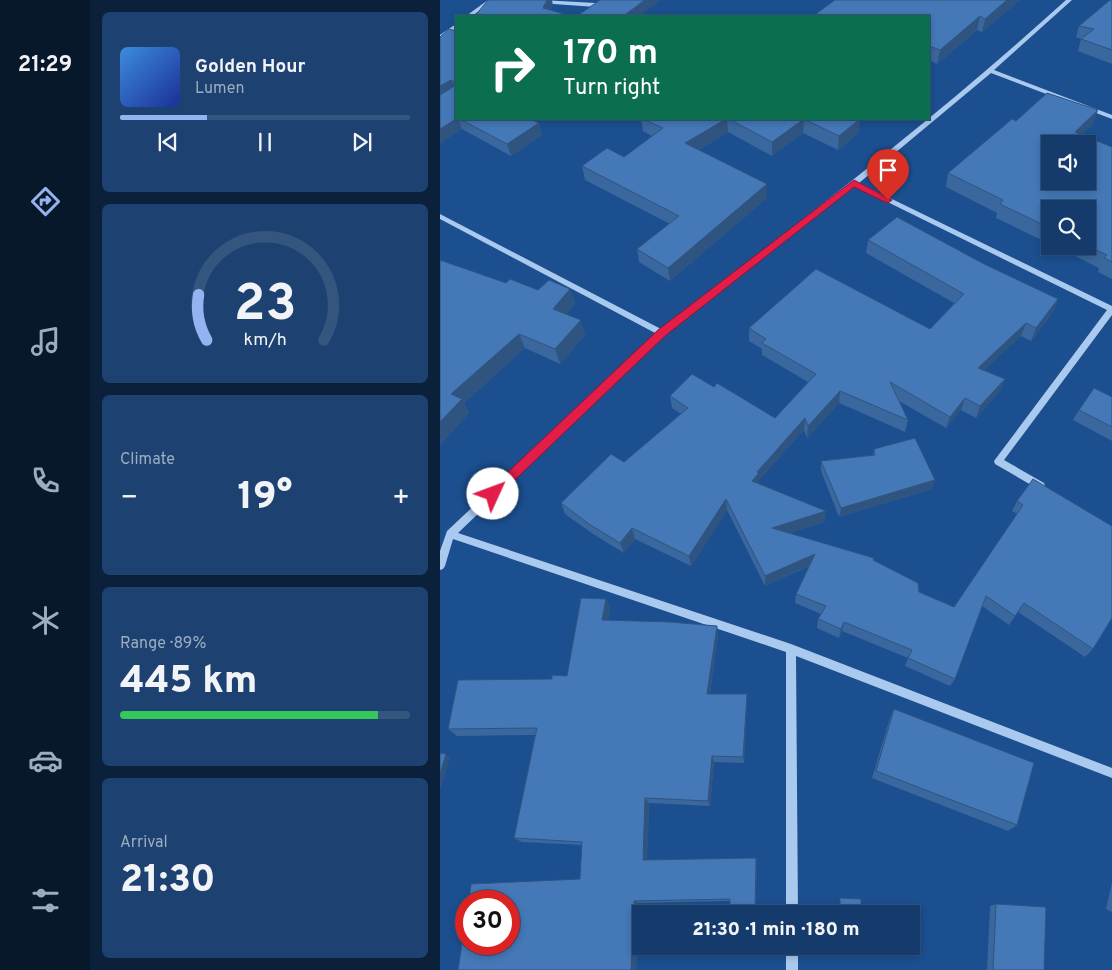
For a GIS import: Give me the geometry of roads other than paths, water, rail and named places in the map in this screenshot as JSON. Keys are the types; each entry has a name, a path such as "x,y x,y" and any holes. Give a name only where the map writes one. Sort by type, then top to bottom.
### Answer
{"street":[{"path":"470,15 491,0"},
{"path":"440,566 450,534 662,333 854,183 992,71 1069,0"},
{"path":"537,2 598,3 584,12"},
{"path":"440,38 455,27"},
{"path":"992,71 1112,117"},
{"path":"854,183 1112,309 998,461 1047,490"},
{"path":"440,216 662,333"},
{"path":"450,534 792,649 1112,773"},
{"path":"792,649 792,905"},
{"path":"792,955 792,970"}]}
